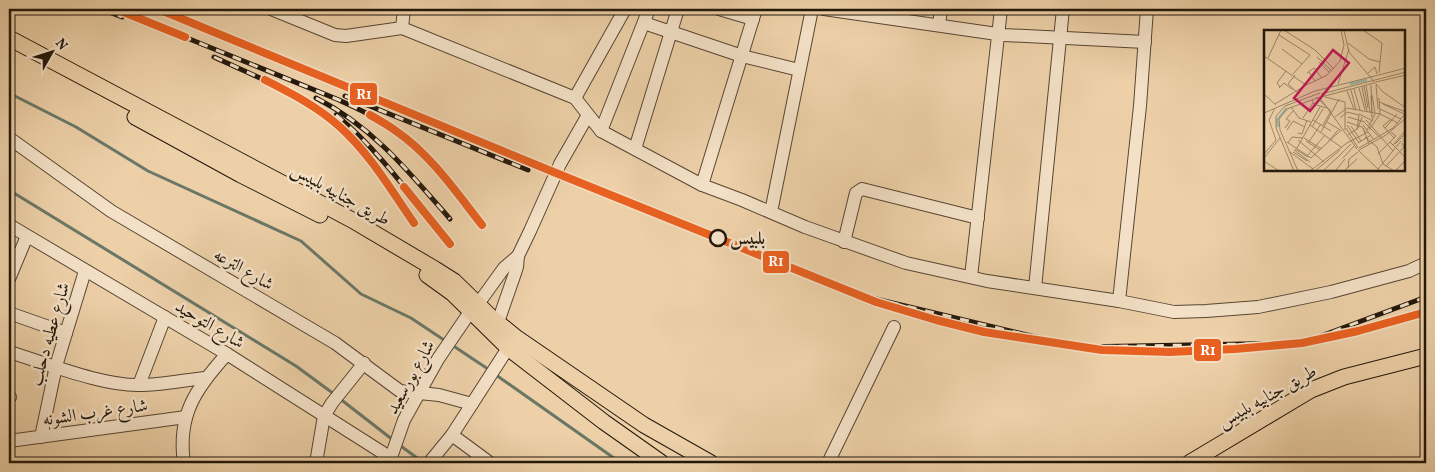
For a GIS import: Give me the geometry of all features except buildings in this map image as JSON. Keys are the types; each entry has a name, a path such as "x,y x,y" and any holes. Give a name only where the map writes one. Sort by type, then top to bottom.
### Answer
{"main road":[{"name":"طريق جنابيه بلبيس","path":"9,38 372,232 444,274 474,308 505,353 662,463"},
{"name":"طريق جنابيه بلبيس","path":"9,48 421,271 474,308 498,322 517,338 644,425 711,463"},
{"name":"طريق جنابيه بلبيس","path":"1189,463 1311,390 1344,377 1426,356"}],"street":[{"path":"271,9 335,35 346,36 402,28 575,98 601,131 702,184 844,242 906,263 971,277 1174,312 1206,312 1258,307 1331,292 1409,271 1426,263"},
{"path":"402,28 404,9"},
{"path":"575,98 625,9"},
{"path":"601,131 648,9"},
{"path":"635,149 678,9"},
{"path":"702,184 754,14 719,9"},
{"path":"771,212 812,9"},
{"path":"824,9 903,14 939,25 999,34 1145,42"},
{"path":"939,25 941,9"},
{"path":"971,277 1002,9"},
{"path":"1035,288 1063,9"},
{"path":"1119,301 1140,106 1147,9"},
{"path":"644,23 742,56 799,70"},
{"path":"498,322 517,267 518,256 560,164 588,115"},
{"name":"شارع الترعه","path":"9,138 111,211 317,331 364,363 401,392 440,395 472,404"},
{"path":"844,242 856,193 862,189 978,218"},
{"name":"شارع التوحيد","path":"9,225 327,412 391,459"},
{"path":"9,279 27,236"},
{"name":"شارع بورسعيد","path":"391,459 404,420 438,359 460,326 504,268 518,256"},
{"name":"شارع عطيه دحلب","path":"42,437 56,366 85,270"},
{"path":"9,313 66,333"},
{"path":"139,385 165,317"},
{"path":"828,463 894,327"},
{"path":"9,352 98,379 139,385 205,378"},
{"path":"429,463 452,435 505,353"},
{"path":"184,463 181,444 186,417 194,397 205,378 227,354"},
{"path":"316,463 327,412 364,363"},
{"name":"شارع غرب الشونه","path":"9,441 186,417"},
{"path":"452,435 484,461"}],"waterway":[{"path":"9,93 76,127 148,171 301,241 361,294 411,318 447,342"},
{"path":"9,190 296,366 334,394"},
{"path":"452,345 491,371"},
{"path":"496,375 621,463"},
{"path":"339,398 393,440"},
{"path":"398,444 424,463"}],"railway":[{"path":"101,9 122,17"},
{"path":"116,9 339,100 383,122 409,141 432,163 482,225"},
{"path":"214,57 296,96 340,127 371,161 414,223"},
{"path":"345,96 528,170"},
{"path":"316,98 373,137 405,168 450,219"},
{"path":"336,115 382,160 450,244"},
{"path":"445,130 467,136"},
{"path":"855,294 1078,347 1302,343 1426,297"}],"transit line":[{"name":"R1","path":"116,9 185,37"},
{"name":"R1","path":"158,9 876,302 984,332 1102,350 1170,352 1302,343 1358,331 1426,312"},
{"name":"R1","path":"265,80 294,95 340,127 371,161 414,223"},
{"name":"R1","path":"370,115 393,129 421,151 482,225"},
{"name":"R1","path":"404,187 450,244"}],"place":[{"name":"بلبيس","path":"718,238"}]}
